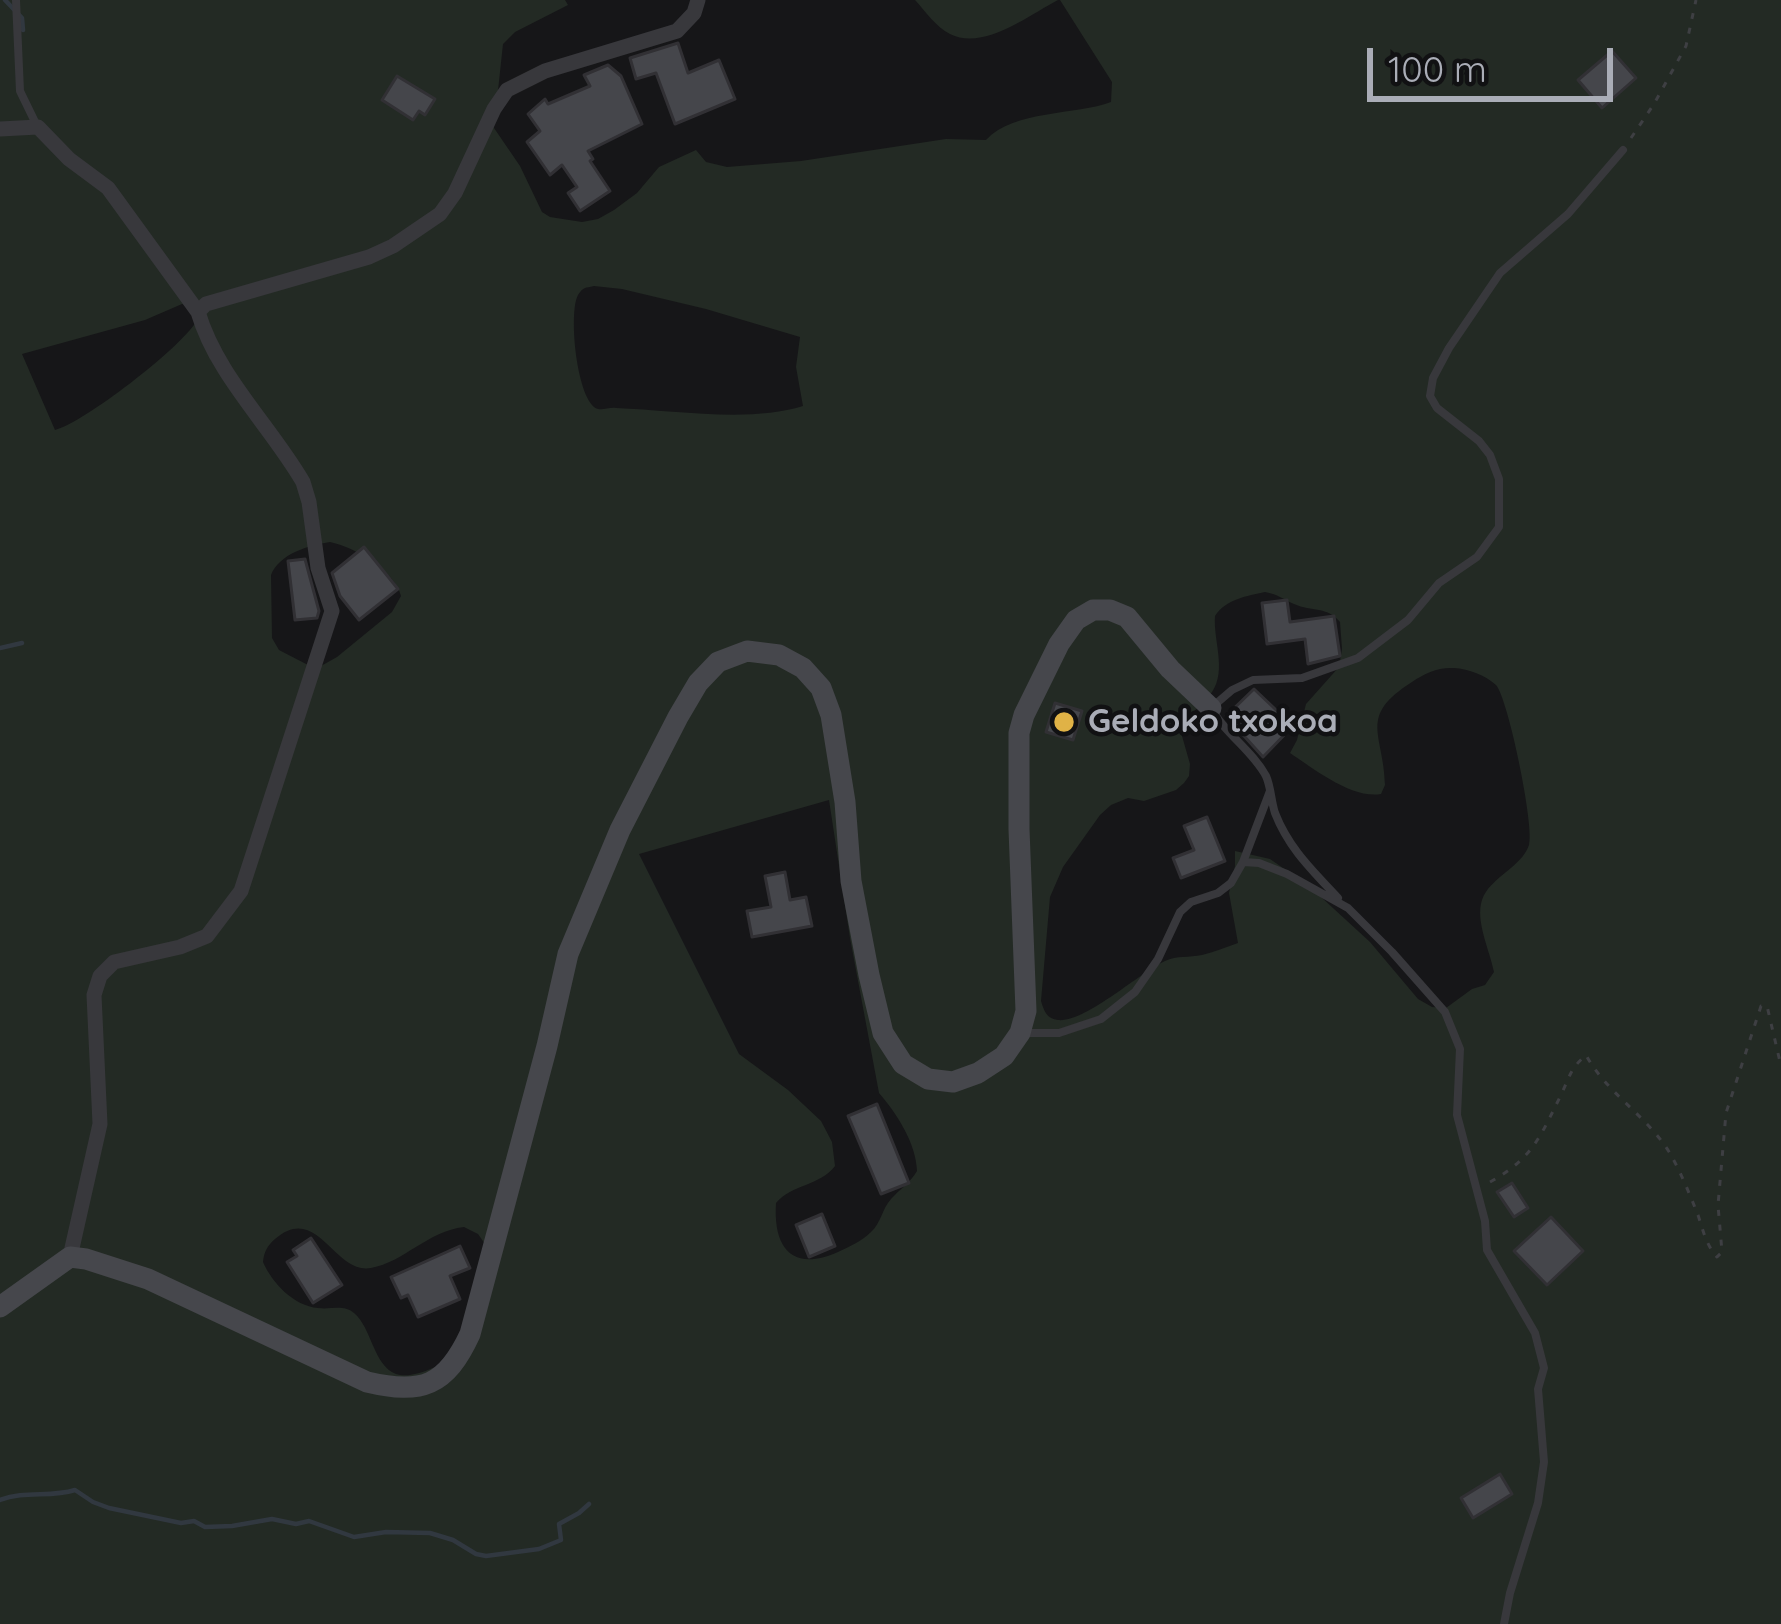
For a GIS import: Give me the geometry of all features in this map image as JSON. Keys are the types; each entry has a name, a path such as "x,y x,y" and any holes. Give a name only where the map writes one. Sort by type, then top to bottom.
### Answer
{"street":[{"path":"198,312 206,304 370,257 393,246 440,214 507,90 545,71 677,31 694,13 698,0"},
{"path":"0,129 38,127 69,159 108,188 198,312 222,364 303,482 332,611 241,891 207,936 114,962 100,976 94,995 100,1124 70,1257 0,1307"},
{"path":"70,1257 148,1280 367,1382 399,1390 443,1376 459,1359 470,1334 568,954 583,915 620,830 698,683 718,662 747,651 779,655 803,668 821,688 831,715 851,881 883,1033 903,1064 928,1079 953,1082 1004,1056 1020,1033 1026,1011 1019,733 1059,644 1076,620 1093,610 1110,610 1126,617 1211,708"}],"lane":[{"path":"16,0 20,91 38,127"},
{"path":"1504,1624 1538,1504 1544,1462 1538,1389 1544,1368 1535,1333 1487,1250 1485,1221 1457,1114 1460,1049 1445,1012 1293,851 1274,811 1267,777 1211,708 1253,680 1302,678 1358,658 1389,636 1439,583 1477,557 1499,527 1499,479 1479,441 1437,408 1430,396 1433,378 1500,273 1568,214 1622,150"},
{"path":"1020,1033 1059,1033 1100,1019 1135,992 1180,912 1231,883 1270,791"},
{"path":"1243,862 1287,874 1348,908"}],"path":[{"path":"1622,150 1686,46 1696,0"},
{"path":"1476,1190 1515,1168 1533,1149 1572,1067 1586,1055 1595,1072 1670,1153 1717,1257 1722,1252 1718,1205 1726,1113 1761,1006 1767,1006 1781,1066"}],"shaded area":[{"path":"0,0 565,0 568,5 515,32 503,44 494,128 520,166 542,212 582,222 614,210 659,167 696,150 706,162 727,167 946,139 986,140 1028,118 1111,102 1112,82 1060,0 1781,0 1781,1624 0,1624","holes":["591,287 622,289 706,309 800,337 796,367 803,406 735,415 598,409 585,391 574,337 578,295","182,304 191,307 196,322 130,383 55,430 22,354 145,320","330,542 362,555 391,578 401,596 392,612 321,666 308,665 279,650 272,638 271,575 288,556","1269,593 1324,611 1340,622 1339,667 1306,704 1290,753 1358,792 1381,794 1385,785 1379,716 1395,694 1443,668 1476,673 1496,685 1513,737 1530,834 1525,853 1482,900 1482,926 1494,972 1485,985 1446,1008 1432,1007 1418,999 1370,942 1309,886 1270,859 1235,851 1229,893 1238,943 1170,959 1082,1014 1051,1018 1041,1001 1050,897 1063,867 1111,805 1176,790 1189,776 1180,729 1216,683 1215,616 1244,597","829,800 879,1093 904,1129 917,1171 860,1241 809,1259 782,1244 776,1203 835,1166 832,1142 821,1121 739,1054 639,854","464,1227 485,1244 457,1355 411,1375 388,1369 354,1313 318,1308 292,1298 263,1262 270,1244 290,1230 315,1234 346,1261 371,1268 439,1234"]},
{"path":"915,0 1058,0 991,35 963,38 940,27"}],"building":[{"path":"678,43 688,73 719,60 735,99 675,124 656,73 636,79 630,58"},
{"path":"1612,51 1636,78 1602,108 1578,80"},
{"path":"608,65 621,76 642,124 588,151 610,191 580,211 568,193 577,187 562,165 550,175 527,142 540,131 528,114 545,99 548,104 590,86 584,75"},
{"path":"397,76 435,99 425,115 419,111 413,120 382,100"},
{"path":"364,547 398,589 359,620 340,596 332,573"},
{"path":"305,559 319,611 317,618 295,620 288,561"},
{"path":"1287,600 1290,622 1334,616 1340,656 1308,664 1305,639 1267,644 1262,603"},
{"path":"1254,689 1293,726 1263,757 1226,716"},
{"name":"Geldoko txokoa","path":"1055,703 1082,711 1073,740 1046,732"},
{"path":"1207,817 1225,861 1181,878 1173,858 1194,850 1184,826"},
{"path":"785,872 790,900 806,897 812,926 752,937 747,911 771,907 765,876"},
{"path":"877,1104 909,1183 881,1194 848,1116"},
{"path":"1512,1183 1528,1208 1514,1217 1497,1192"},
{"path":"822,1214 835,1246 809,1257 796,1225"},
{"path":"1551,1217 1583,1251 1547,1285 1514,1251"},
{"path":"311,1238 342,1285 313,1303 287,1262 297,1256 293,1250"},
{"path":"460,1246 470,1268 450,1276 460,1299 418,1317 408,1295 401,1298 391,1277"},
{"path":"1500,1474 1512,1494 1473,1518 1461,1498"}],"waterway":[{"path":"5,0 22,18 23,30"},
{"path":"0,648 22,643"},
{"path":"0,1500 75,1490 109,1508 181,1523 194,1521 205,1527 272,1519 296,1524 309,1521 354,1537 430,1533 486,1556 539,1549 561,1540 559,1524 589,1504"}],"place":[{"name":"Geldoko txokoa","path":"1064,722"}]}
